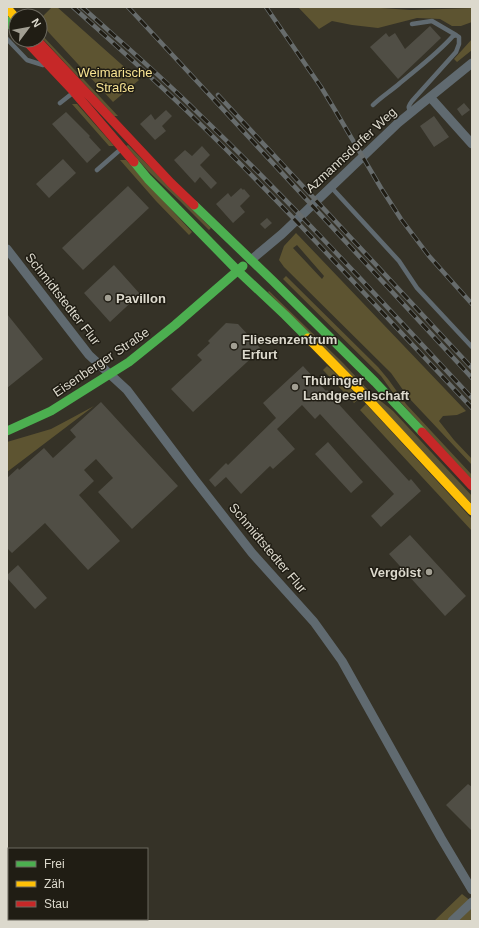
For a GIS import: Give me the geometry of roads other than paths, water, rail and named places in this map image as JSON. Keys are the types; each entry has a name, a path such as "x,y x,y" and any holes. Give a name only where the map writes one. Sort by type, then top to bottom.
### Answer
{"main road":[{"path":"32,48 74,92 148,179 237,270 285,315 361,392 472,511"},
{"path":"44,48 171,183 375,382 472,486"},
{"name":"Eisenberger Straße","path":"7,431 51,411 129,362 237,270 251,260"}],"street":[{"name":"Azmannsdorfer Weg","path":"251,260 282,234 398,123 472,63"},
{"path":"430,97 472,144"},
{"name":"Schmidtstedter Flur","path":"7,249 89,355 127,390 252,553 314,622 342,661 440,838 472,890"},
{"path":"452,921 472,902"}],"lane":[{"path":"412,24 432,21 459,37 459,44 456,52 412,101 409,106 409,109 412,112"},
{"path":"373,105 439,51 453,36 456,35"},
{"path":"7,38 27,60 49,66"},
{"path":"60,104 74,92"},
{"path":"97,170 122,148"},
{"path":"331,187 399,261 417,288 472,347"}],"railway":[{"path":"73,7 193,117 229,153 300,225 472,408"},
{"path":"82,7 170,86 268,182 472,398"},
{"path":"128,7 472,378"},
{"path":"266,7 321,87 401,219 429,256 472,304"},
{"path":"218,95 472,368"}],"place":[{"name":"Pavillon","path":"108,298"},
{"name":"Fliesenzentrum Erfurt","path":"234,346"},
{"name":"Thüringer Landgesellschaft","path":"295,387"},
{"name":"Vergölst","path":"429,572"}],"park label":[{"name":"Weimarische Straße","path":"115,80"}]}
